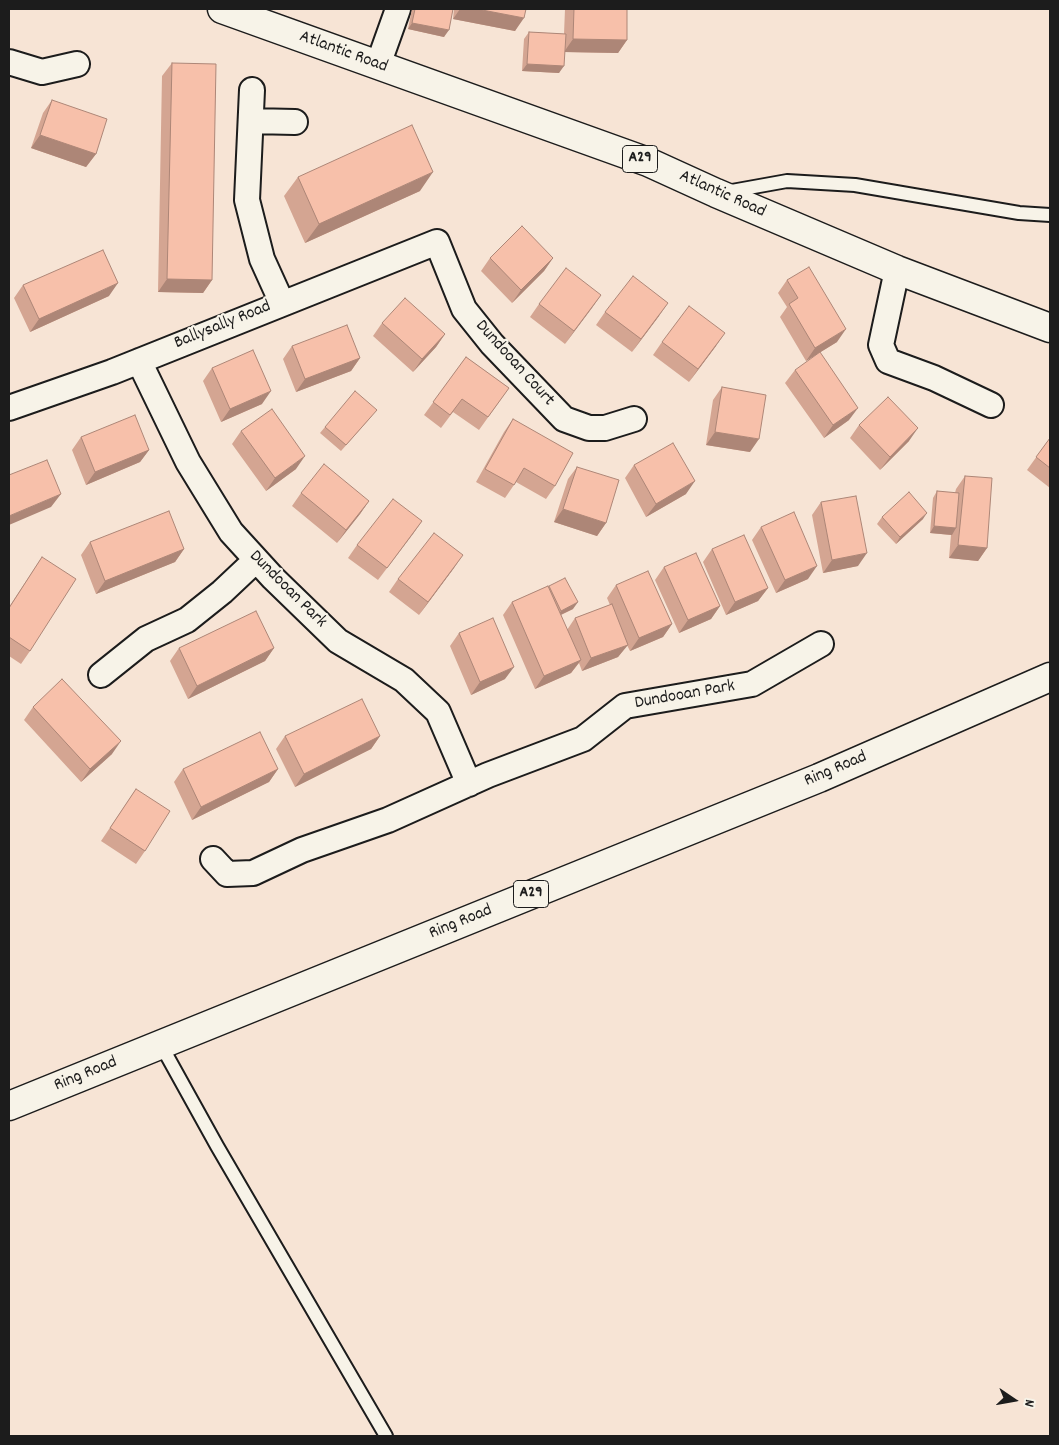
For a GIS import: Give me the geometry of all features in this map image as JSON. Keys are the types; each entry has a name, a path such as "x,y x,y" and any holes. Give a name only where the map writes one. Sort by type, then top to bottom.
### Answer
{"main road":[{"name":"Atlantic Road","path":"222,9 648,162 897,270 1050,328"},
{"name":"Ring Road","path":"9,1106 819,778 1050,676"}],"street":[{"path":"378,65 398,9"},
{"path":"9,62 42,72 77,64"},
{"path":"252,90 247,200 262,259 282,303"},
{"path":"251,121 295,122"},
{"name":"Ballysally Road","path":"9,408 139,361 437,242"},
{"name":"Dundooan Court","path":"437,242 464,308 492,344 564,419 588,428 605,428 634,419"},
{"path":"897,270 881,345 888,361 934,378 991,405"},
{"name":"Dundooan Park","path":"139,361 188,462 231,532 256,560 338,641 404,680 438,712 469,784"},
{"path":"101,675 146,639 187,620 222,592 256,560"},
{"name":"Dundooan Park","path":"213,859 227,874 253,872 302,850 388,820 469,784 583,739 626,706 752,684 820,644"}],"lane":[{"path":"716,193 786,181 855,184 1019,213 1050,215"},
{"path":"161,1044 217,1146 386,1436"}],"building":[{"path":"415,9 453,9 449,30 412,23"},
{"path":"477,9 526,9 524,18"},
{"path":"574,9 627,9 627,40 573,39"},
{"path":"529,32 566,34 564,66 527,64"},
{"path":"172,63 216,64 212,280 167,279"},
{"path":"52,100 107,119 96,154 40,135"},
{"path":"412,125 433,172 319,224 298,177"},
{"path":"522,226 553,258 521,290 490,258"},
{"path":"103,250 118,283 39,319 23,285"},
{"path":"809,267 846,329 815,348 789,304 798,298 787,280"},
{"path":"566,268 601,295 574,331 539,304"},
{"path":"633,276 668,303 641,339 605,312"},
{"path":"405,298 445,334 422,359 382,323"},
{"path":"689,306 725,333 698,369 662,342"},
{"path":"347,325 360,358 305,379 292,346"},
{"path":"253,350 271,391 230,409 212,368"},
{"path":"820,352 858,408 833,425 795,370"},
{"path":"466,357 509,388 488,417 462,399 450,415 433,402"},
{"path":"722,387 766,395 759,439 715,432"},
{"path":"355,391 377,410 346,445 325,427"},
{"path":"888,397 918,428 890,457 859,425"},
{"path":"272,409 305,456 275,478 241,431"},
{"path":"135,415 149,450 95,472 81,437"},
{"path":"513,419 573,453 555,486 524,468 514,485 485,469"},
{"path":"1050,438 1050,468 1036,457"},
{"path":"673,443 695,481 656,504 634,465"},
{"path":"47,460 61,494 9,516 9,475"},
{"path":"324,464 369,501 346,530 301,493"},
{"path":"577,467 619,480 606,523 563,509"},
{"path":"965,476 992,478 987,548 958,545"},
{"path":"937,491 959,493 956,528 934,526"},
{"path":"909,492 927,513 900,537 882,517"},
{"path":"856,496 867,553 832,560 821,502"},
{"path":"393,499 422,521 387,568 357,545"},
{"path":"169,511 184,549 105,581 90,542"},
{"path":"794,512 817,566 785,580 761,527"},
{"path":"434,533 463,555 428,602 398,579"},
{"path":"744,535 768,588 735,602 712,549"},
{"path":"696,553 720,606 688,620 664,567"},
{"path":"42,557 76,579 30,651 9,637 9,608"},
{"path":"648,571 672,624 639,638 616,585"},
{"path":"565,578 578,602 561,611 549,586"},
{"path":"548,586 581,660 544,676 512,602"},
{"path":"612,604 628,645 591,658 575,618"},
{"path":"256,611 274,648 197,686 179,648"},
{"path":"493,618 514,667 480,682 459,633"},
{"path":"62,679 121,741 90,769 33,707"},
{"path":"362,699 380,736 304,774 285,736"},
{"path":"260,732 278,769 201,807 183,769"},
{"path":"136,789 170,811 145,851 110,828"}]}
